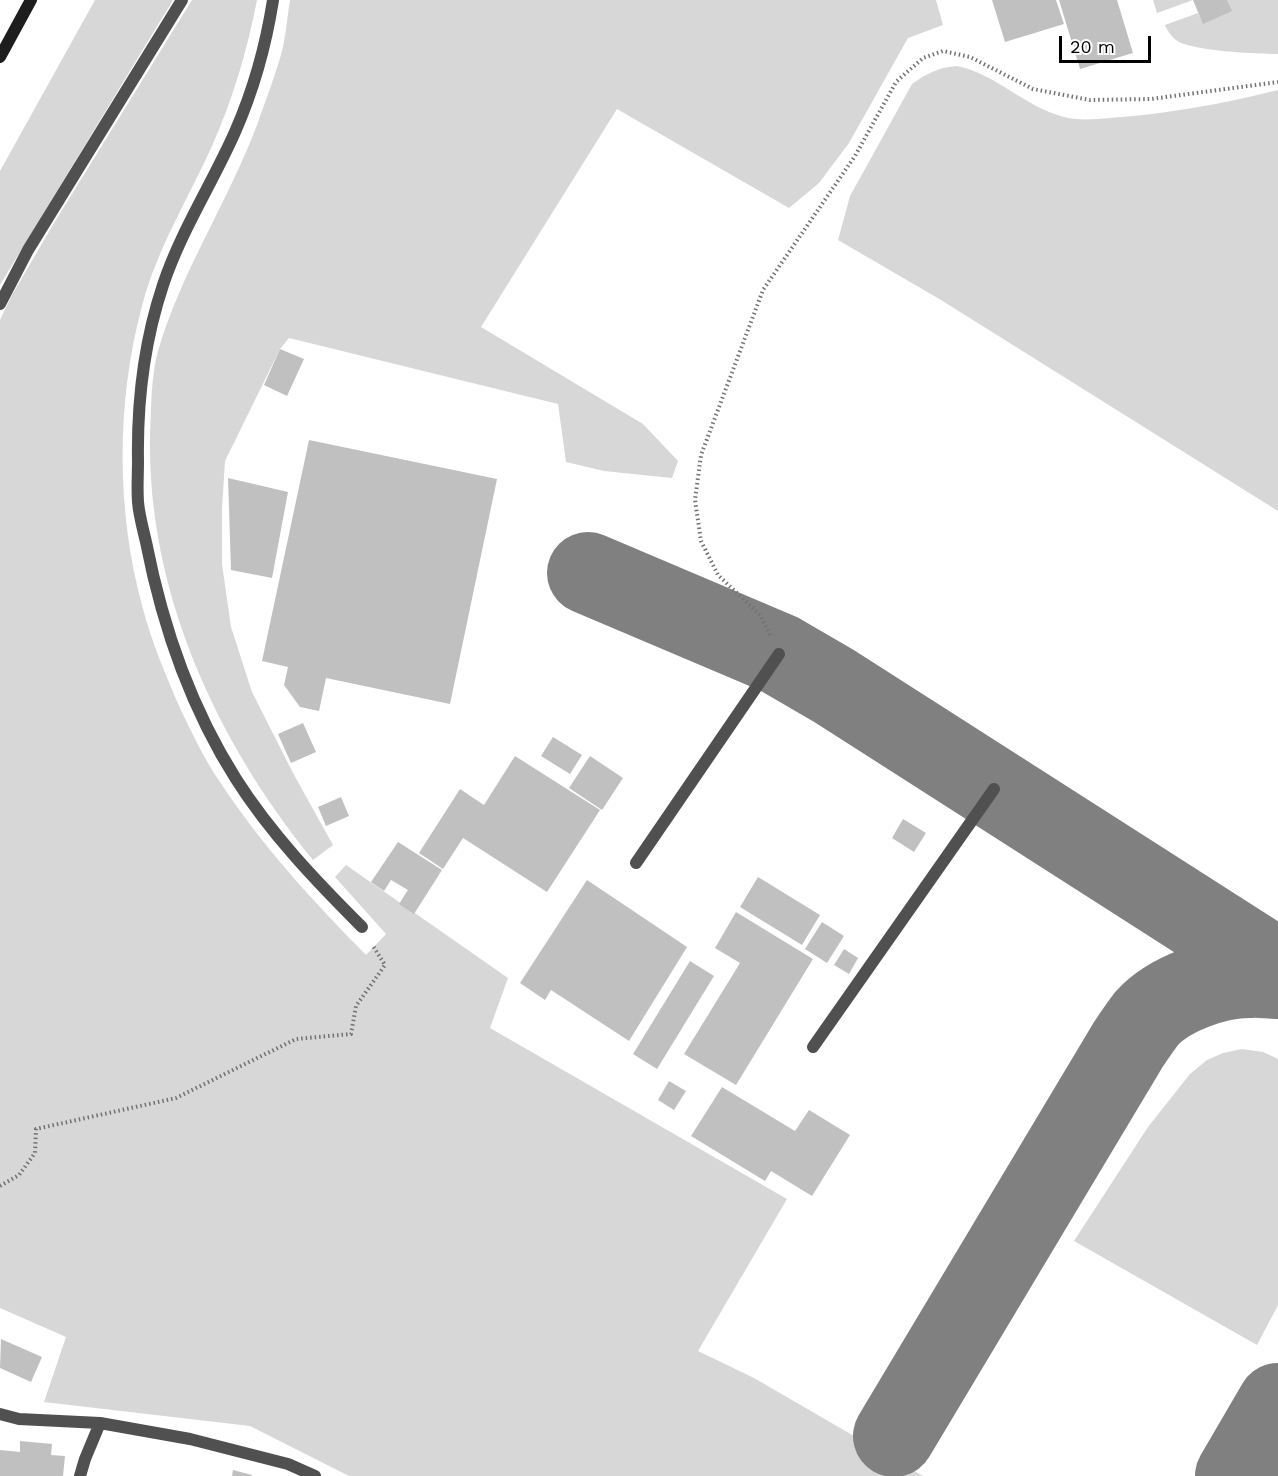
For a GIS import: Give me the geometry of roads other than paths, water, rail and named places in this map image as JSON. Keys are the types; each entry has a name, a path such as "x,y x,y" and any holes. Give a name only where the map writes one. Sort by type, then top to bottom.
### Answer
{"main road":[{"path":"0,57 31,0"}],"lane":[{"path":"0,304 28,250 182,0"},
{"path":"273,0 258,69 243,112 182,237 152,322 137,416 138,502 154,585 190,691 208,728 236,779 275,834 362,927"},
{"path":"636,863 779,654"},
{"path":"813,1047 994,789"},
{"path":"0,1414 19,1419 100,1423 225,1447 288,1464 315,1476"},
{"path":"80,1476 84,1459 100,1423"}]}
